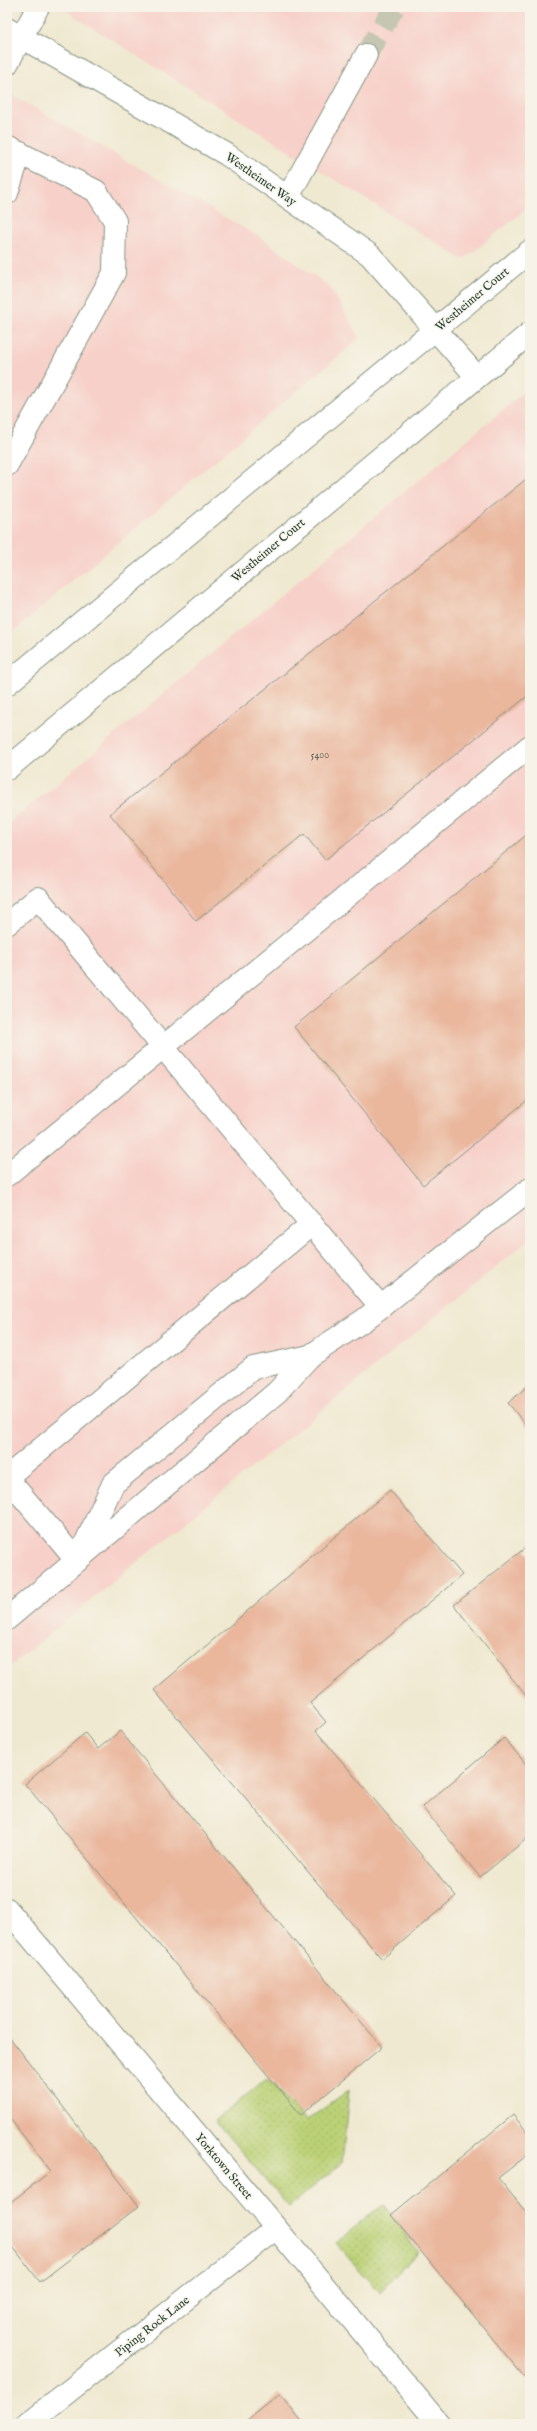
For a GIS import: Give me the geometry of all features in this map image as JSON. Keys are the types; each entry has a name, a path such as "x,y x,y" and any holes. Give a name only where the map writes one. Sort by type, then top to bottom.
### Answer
{"street":[{"path":"7,64 14,33 38,7"},
{"name":"Westheimer Way","path":"14,33 226,154 370,255 477,377"},
{"path":"288,197 366,55"},
{"path":"7,193 13,150 96,191 115,221 114,273 7,465"},
{"name":"Westheimer Court","path":"7,684 530,250"},
{"name":"Westheimer Court","path":"7,769 530,333"},
{"path":"7,1175 530,746"},
{"path":"7,924 38,898 381,1307"},
{"path":"7,1619 277,1392 310,1356 381,1307 530,1189"},
{"path":"77,1561 7,1478 312,1224"},
{"path":"77,1561 113,1484 253,1368 310,1356"},
{"name":"Yorktown Street","path":"7,1909 439,2424"},
{"name":"Piping Rock Lane","path":"27,2424 276,2228"}],"shaded area":[{"path":"60,7 530,7 530,206 463,260"},
{"path":"7,92 261,238 330,287 360,338 7,637"},
{"path":"530,387 530,1239 7,1669 7,825"}],"green space":[{"path":"267,2078 306,2121 349,2090 342,2163 289,2207 215,2121"},
{"path":"384,2204 418,2252 380,2292 335,2243"}],"building":[{"path":"530,476 530,694 325,860 304,834 196,921 110,814"},
{"path":"530,832 530,1098 423,1185 294,1027"},
{"path":"530,1384 530,1430 508,1403"},
{"path":"390,1490 462,1575 310,1703 326,1722 316,1731 456,1896 382,1959 154,1690"},
{"path":"525,1548 530,1555 530,1701 454,1605"},
{"path":"120,1731 382,2047 301,2115 25,1784 85,1733 98,1749"},
{"path":"504,1738 530,1769 530,1836 480,1877 422,1807"},
{"path":"11,2039 139,2206 40,2282 7,2239 7,2205 51,2171 7,2115 7,2042"},
{"path":"513,2115 530,2135 530,2153 498,2178 530,2217 530,2384 391,2215"},
{"path":"280,2394 304,2424 243,2424"}],"tunnel":[{"path":"366,55 394,7"}]}
